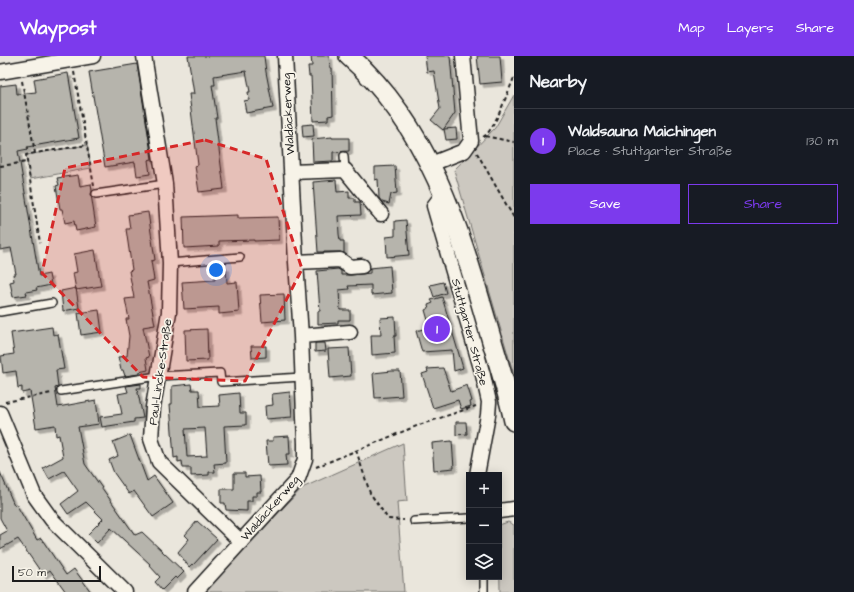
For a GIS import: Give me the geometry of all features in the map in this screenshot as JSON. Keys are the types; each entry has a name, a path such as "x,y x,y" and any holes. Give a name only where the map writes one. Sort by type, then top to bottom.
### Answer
{"main road":[{"name":"Stuttgarter Straße","path":"350,56 384,92 407,121 431,164 444,194 471,268 514,421"}],"street":[{"path":"0,72 50,59 72,59 93,56"},
{"name":"Paul-Lincke-Straße","path":"144,56 165,184 170,263 169,312 153,407 151,439 159,462 241,542"},
{"name":"Waldäckerweg","path":"195,592 298,479 305,459 301,336 285,56"},
{"path":"431,164 464,151 471,141 463,56"},
{"path":"345,170 381,214"},
{"name":"Waldäckerweg","path":"291,172 345,170"},
{"name":"Stuttgarter Straße","path":"444,194 434,206 455,274 489,402 478,472"},
{"path":"296,262 340,260 350,267 362,266"},
{"path":"301,336 350,332"},
{"path":"0,413 34,495 52,520 125,592"},
{"path":"502,511 514,509"}],"lane":[{"path":"344,156 345,170"},
{"path":"96,194 165,184"},
{"path":"170,263 240,257"},
{"path":"0,312 52,303"},
{"path":"61,391 158,376 220,372 220,382 302,377"},
{"path":"414,521 466,518"},
{"path":"484,580 484,592"}],"path":[{"path":"72,59 96,194"},
{"path":"20,68 35,153"},
{"path":"514,78 492,127 485,136 514,142"},
{"path":"471,141 514,218"},
{"path":"40,242 26,155 87,145"},
{"path":"0,166 27,162"},
{"path":"0,403 61,391"},
{"path":"303,468 317,467 419,425 489,402"},
{"path":"356,450 370,493 388,519 414,521"}],"highlighted area":[{"path":"205,140 266,159 302,269 245,381 143,377 42,273 65,168"}],"shaded area":[{"path":"514,95 514,375 454,170 495,128"},
{"path":"87,145 91,168 30,179 26,155"},
{"path":"403,443 407,501 397,502 404,592 204,592 302,488"},
{"path":"508,522 514,525 514,592 500,592 500,580 502,580 502,524"}],"building":[{"path":"188,56 264,56 273,108 246,113 244,101 249,100 248,92 250,92 246,71 214,76 215,85 212,85 224,189 199,192 195,166 198,165 189,94 194,94"},
{"path":"311,56 329,56 330,68 332,68 333,115 328,116 328,120 313,121 311,76 309,76 308,66 312,66"},
{"path":"425,56 450,56 455,113 443,130 431,120 440,109 434,71 427,72"},
{"path":"477,56 500,56 502,82 480,84"},
{"path":"137,64 152,159 148,160 150,174 137,176 135,162 105,167 89,72"},
{"path":"68,73 79,138 27,147 28,149 18,151 39,276 49,274 51,285 26,292 27,295 13,297 10,282 14,281 13,274 16,274 11,248 0,250 0,86 16,84 17,94 36,92 34,79"},
{"path":"313,124 314,136 303,137 302,125"},
{"path":"456,128 457,139 446,140 444,129"},
{"path":"332,137 349,138 349,151 333,152 333,161 313,162 312,139"},
{"path":"395,166 397,193 391,194 389,204 382,202 379,198 378,179 375,180 375,167"},
{"path":"78,175 80,186 91,184 96,227 76,231 74,221 65,223 62,209 60,209 56,186 59,185 57,178"},
{"path":"336,180 337,192 349,191 349,198 355,198 355,202 360,202 361,215 338,216 340,241 344,241 344,253 318,252 313,182"},
{"path":"148,212 155,260 151,261 154,280 147,282 155,325 143,327 149,357 146,358 148,370 139,372 139,374 125,376 123,370 121,370 118,357 127,356 129,336 126,319 129,319 125,299 134,298 129,271 132,270 126,229 130,229 128,215"},
{"path":"238,215 238,218 278,217 279,240 219,241 219,246 184,248 183,217"},
{"path":"406,220 409,255 387,257 386,237 395,236 395,221"},
{"path":"95,250 101,286 76,290 73,273 77,272 74,254"},
{"path":"390,266 392,293 371,295 371,285 348,286 349,289 339,290 340,310 350,310 350,320 338,320 338,323 318,324 318,311 320,311 317,271 338,269 341,271 341,275 351,275 370,273 370,268"},
{"path":"226,267 227,283 237,282 239,312 219,314 219,307 184,309 182,282 215,280 214,269"},
{"path":"443,282 446,293 434,297 430,285"},
{"path":"76,288 79,308 63,311 61,291"},
{"path":"284,294 285,320 262,322 260,295"},
{"path":"442,297 463,368 454,371 452,350 422,352 416,331 430,327 425,310 429,308 428,305 433,303 431,300"},
{"path":"99,310 102,332 81,335 78,313"},
{"path":"395,317 395,353 372,355 371,335 381,335 380,318"},
{"path":"52,327 53,335 58,334 64,369 56,370 58,387 55,388 58,407 96,400 99,424 78,427 85,464 135,535 142,532 184,572 177,579 175,577 162,590 155,582 160,577 149,565 150,564 111,528 97,543 88,534 103,519 86,502 68,514 61,504 78,491 64,471 49,479 43,468 63,457 59,435 56,436 55,425 36,428 30,391 22,393 22,387 18,388 16,371 3,373 1,356 14,354 11,333"},
{"path":"207,329 208,360 186,361 185,330"},
{"path":"315,343 325,343 326,351 315,352"},
{"path":"251,346 266,346 266,357 252,358"},
{"path":"349,348 351,376 330,378 328,349"},
{"path":"443,368 451,391 467,385 472,401 470,402 471,406 461,409 458,400 433,408 422,374 428,372 427,369"},
{"path":"400,371 402,396 375,398 373,373"},
{"path":"141,384 141,388 137,388 143,418 134,419 134,422 102,427 100,417 122,414 118,394 128,392 126,386"},
{"path":"191,384 192,390 199,390 200,407 220,406 219,395 239,393 240,413 246,413 246,425 224,426 226,463 214,464 215,472 209,472 209,475 191,476 191,468 183,468 182,461 178,462 178,457 174,458 170,404 172,404 172,386","holes":["205,428 207,456 187,457 185,429"]},
{"path":"290,392 292,417 266,419 265,406 273,405 272,394"},
{"path":"456,422 466,422 467,434 456,435"},
{"path":"130,435 147,481 154,476 173,503 153,517 134,491 129,494 114,473 109,460 118,456 113,442"},
{"path":"289,436 290,454 286,454 287,465 268,466 266,441 273,441 273,437"},
{"path":"452,441 454,468 434,470 432,443"},
{"path":"0,472 14,505 16,504 37,540 41,538 66,575 74,569 91,592 66,592 50,570 43,575 18,539 0,549 0,535 7,531 0,518"},
{"path":"234,473 245,473 245,477 260,476 261,492 257,492 257,496 252,496 252,501 247,501 247,511 226,510 225,503 221,503 221,489 234,489"},
{"path":"197,521 217,539 193,565 192,564 189,567 178,552 189,539 185,535"}],"place":[{"name":"Waldsauna Maichingen","path":"437,329"}]}
